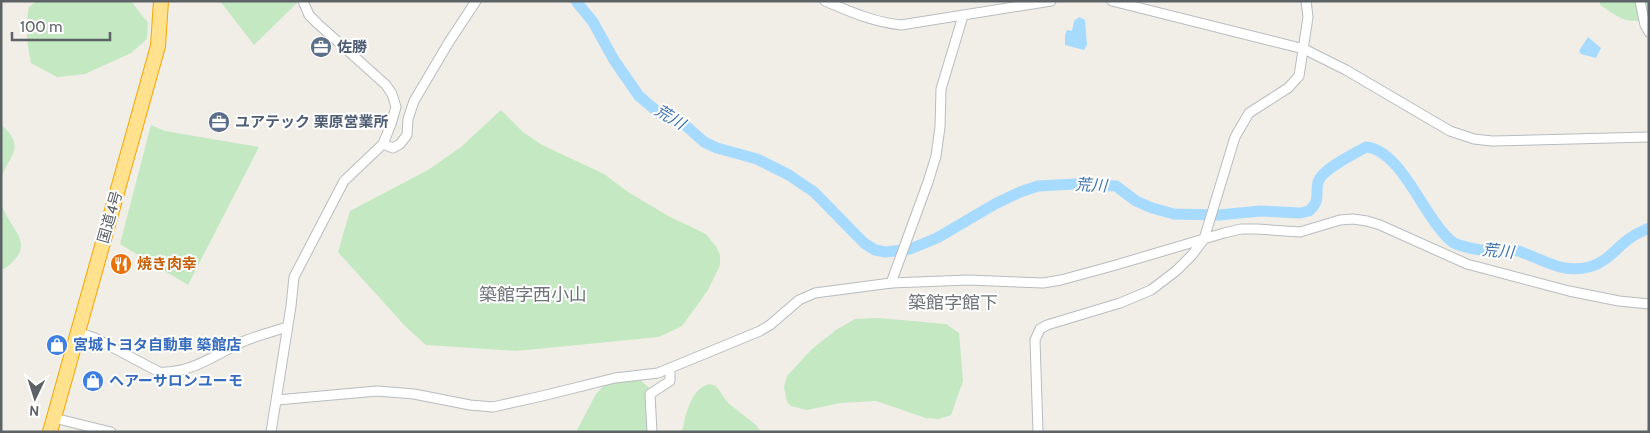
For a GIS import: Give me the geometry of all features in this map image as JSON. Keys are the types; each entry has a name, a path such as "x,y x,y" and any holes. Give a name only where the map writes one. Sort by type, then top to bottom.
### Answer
{"highway":[{"name":"国道4号","path":"52,425 158,46 162,1"}],"street":[{"path":"271,432 294,277 344,182 383,144 396,106 392,94 386,85 317,24 303,1"},
{"path":"383,144 393,148 400,144 407,135 408,119 414,101 476,1"},
{"path":"825,1 864,18 882,23 901,25 1050,1"},
{"path":"1112,1 1304,49 1346,70 1450,131 1474,139 1492,141 1649,138"},
{"path":"1038,432 1035,340 1040,329 1047,325 1120,303 1151,290 1176,271 1192,255 1204,239 1235,137 1249,113 1288,88 1299,76 1308,17 1306,1"},
{"path":"1640,1 1645,26 1649,32"},
{"path":"891,283 936,156 940,127 941,90 963,16"},
{"path":"277,400 377,391 414,394 470,405 493,406 615,378 658,373 760,331 800,300 814,294 891,283 968,280 1043,283 1098,270 1241,229 1300,232 1340,220 1353,219 1380,225 1467,264 1569,291 1619,301 1649,304"},
{"path":"77,332 103,342 158,372 169,372 195,366 244,341 287,327"},
{"path":"652,432 650,394 670,381 670,368"},
{"path":"52,425 111,432"}],"green space":[{"path":"37,1 131,1 148,23 147,39 131,53 85,74 57,77 31,63 27,21 29,7"},
{"path":"220,1 299,1 254,45"},
{"path":"1600,1 1649,1 1649,19 1634,21 1623,19 1600,5"},
{"path":"501,110 523,132 542,145 604,174 628,192 670,217 706,234 717,248 720,255 720,265 708,290 682,326 659,337 516,351 426,345 406,327 338,252 350,211 428,170 461,147"},
{"path":"1,124 9,133 15,146 1,180"},
{"path":"151,125 165,131 259,147 188,285 120,244"},
{"path":"1,203 21,244 20,252 15,260 4,269 1,268"},
{"path":"878,318 946,324 959,333 963,381 951,415 939,419 926,418 876,401 840,403 807,410 791,406 787,402 784,387 787,376 812,349 836,330 855,319"},
{"path":"636,377 650,389 655,401 656,414 653,432 576,432 596,394 611,378"},
{"path":"709,384 716,386 728,403 756,425 761,432 682,432 687,410 693,397"}],"water":[{"path":"1079,17 1085,20 1087,45 1084,50 1065,45 1067,30 1072,31 1074,21"},
{"path":"1588,37 1601,48 1596,58 1581,54 1579,51"}],"waterway":[{"name":"荒川","path":"576,1 593,22 614,60 639,96 660,114 684,124 704,142 717,148 757,159 789,175 814,192 864,243 875,250 886,252 910,249 937,238 995,204 1038,186 1075,184 1116,186 1136,201 1174,214 1219,215 1260,211 1300,213 1309,211 1315,204 1318,182 1321,177 1339,162 1366,147 1377,150 1398,168 1443,233 1452,242 1462,246 1487,251 1517,251 1554,265 1580,269 1600,263 1631,237 1649,228"}],"place":[{"name":"佐勝","path":"321,47"},
{"name":"ユアテック 栗原営業所","path":"219,122"},
{"name":"焼き肉幸","path":"121,264"},
{"name":"宮城トヨタ自動車 築館店","path":"57,345"},
{"name":"ヘアーサロンユーモ","path":"93,381"}],"district":[{"name":"築館字西小山","path":"533,295"},
{"name":"築館字館下","path":"953,303"}]}
